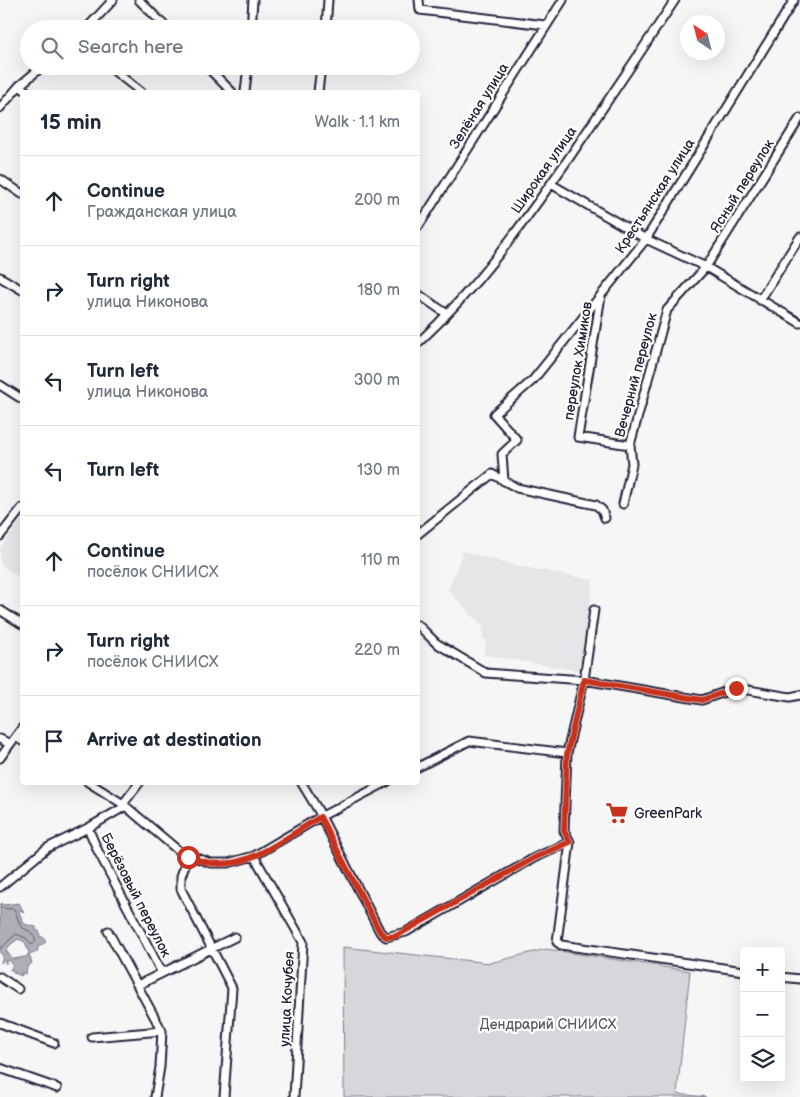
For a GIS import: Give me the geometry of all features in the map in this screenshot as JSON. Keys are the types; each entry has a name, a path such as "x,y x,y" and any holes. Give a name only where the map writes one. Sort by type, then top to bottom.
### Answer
{"street":[{"path":"94,20 110,3 102,0"},
{"path":"139,0 159,20"},
{"path":"252,20 253,0"},
{"path":"327,20 328,0"},
{"name":"Зелёная улица","path":"420,224 544,25 563,0"},
{"name":"Широкая улица","path":"420,341 487,271 551,184 676,0"},
{"name":"Крестьянская улица","path":"502,464 502,454 517,440 494,414 532,380 646,239 794,0"},
{"path":"419,1 420,10 544,25"},
{"path":"0,108 19,86 32,75"},
{"path":"119,75 138,90"},
{"path":"215,75 230,90"},
{"path":"245,90 247,75"},
{"path":"318,90 320,75"},
{"path":"19,86 25,90"},
{"name":"Ясный переулок","path":"706,267 800,118"},
{"path":"0,179 20,193"},
{"path":"551,184 646,239 706,267 800,323"},
{"path":"760,300 800,237"},
{"name":"Вечерний переулок","path":"623,504 632,464 630,445 667,310 706,267"},
{"path":"0,277 20,289"},
{"path":"420,295 447,314"},
{"name":"переулок Химиков","path":"601,296 578,437 630,445"},
{"path":"0,385 20,398"},
{"path":"420,532 502,464"},
{"path":"502,464 504,481"},
{"path":"492,474 517,488 596,505 602,510 605,518"},
{"path":"0,536 20,511"},
{"path":"0,610 20,623"},
{"path":"594,610 584,680 567,754 564,831 570,842 556,938 561,945 740,970"},
{"path":"420,627 436,643 486,673 584,680 702,700 736,688 790,697 800,695"},
{"path":"0,739 10,744"},
{"path":"0,758 10,744 19,739"},
{"path":"420,766 468,741 567,754"},
{"path":"92,785 123,806 188,857 211,863 228,863 254,856 320,817 382,785"},
{"path":"0,887 47,848 88,828 123,806 138,785"},
{"path":"303,785 380,932 386,937 406,932 534,858 570,842"},
{"name":"Берёзовый переулок","path":"88,828 98,851 162,973"},
{"name":"улица Кочубея","path":"254,856 303,942 294,1097"},
{"path":"188,857 181,876 181,889 232,988 224,1097"},
{"path":"108,931 162,1031 160,1067 155,1097"},
{"path":"138,985 235,937"},
{"path":"785,977 800,979"},
{"path":"0,978 18,989"},
{"path":"0,1023 54,1043"},
{"path":"92,1037 162,1031"},
{"path":"0,1068 57,1088"}],"shaded area":[{"path":"20,522 20,578 0,563 0,548"},
{"path":"463,551 512,565 593,580 581,671 484,655 486,640 482,638 484,628 448,590"}],"green space":[{"name":"Дендрарий СНИИСХ","path":"343,947 490,963 546,949 690,971 677,1094 706,1097 344,1097"}],"water":[{"path":"2,903 3,905 19,903 24,913 21,910 19,912 24,924 36,927 40,937 43,937 46,942 38,947 37,952 29,955 32,963 27,967 26,974 21,973 22,976 10,970 13,965 9,960 6,961 6,964 4,960 1,963 3,955 0,953 0,905","holes":["18,939 25,942 29,953 26,957 13,959 6,951"]}],"place":[{"name":"GreenPark","path":"617,813"}],"route":[{"path":"188,857 211,863 240,861 254,856 320,817 380,932 386,937 396,936 534,858 570,842 564,831 567,754 584,680 702,700 716,697 736,688"}]}
